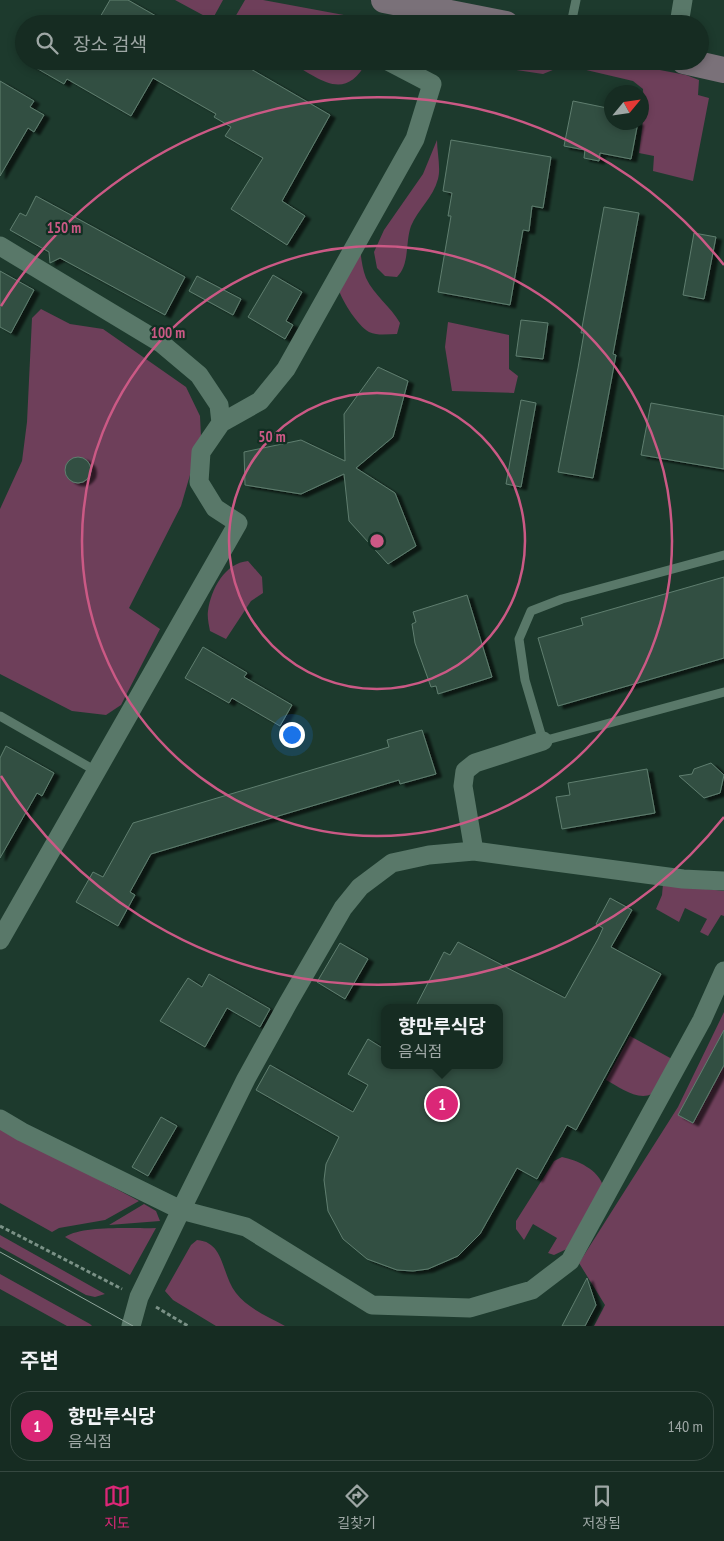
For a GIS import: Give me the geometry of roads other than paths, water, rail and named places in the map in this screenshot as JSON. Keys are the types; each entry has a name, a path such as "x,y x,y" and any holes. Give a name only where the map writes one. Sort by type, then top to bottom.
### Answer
{"street":[{"path":"384,0 408,14"},
{"path":"680,15 683,0"},
{"path":"709,67 724,70"},
{"path":"0,940 238,523 216,508 199,482 201,452 221,423 260,401 286,369 415,139 432,84 405,70"},
{"path":"0,246 161,343 199,375 218,405 221,423"},
{"path":"474,851 463,786 465,771 476,763 543,741"},
{"path":"131,1326 139,1297 181,1210 246,1079 288,1003 343,908 354,894 392,863 428,855 474,851 683,879 724,881"},
{"path":"0,1119 22,1132 181,1210 246,1227 372,1305 470,1308 532,1290 570,1261 702,1020 724,970"}],"lane":[{"path":"573,15 576,0"},
{"path":"724,555 531,610 519,639 525,680 543,741 724,692"},
{"path":"0,716 96,771"}],"tram line":[{"path":"0,1252 133,1326"}],"place":[{"name":"향만루식당","path":"442,1104"}]}
